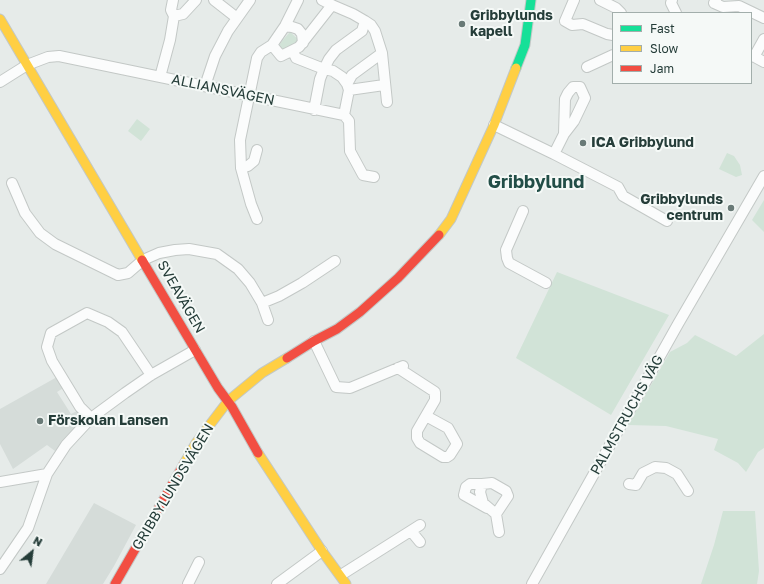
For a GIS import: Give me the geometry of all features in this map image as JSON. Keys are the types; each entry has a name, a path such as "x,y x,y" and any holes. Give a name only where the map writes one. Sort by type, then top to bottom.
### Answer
{"street":[{"path":"160,77 170,40 174,16 171,10 173,0"},
{"path":"174,16 183,14 196,0"},
{"path":"214,0 237,18"},
{"path":"205,86 215,56 228,31 250,0"},
{"path":"257,219 251,204 241,168 240,140 257,58 261,52 272,45 285,26 298,0"},
{"path":"322,0 353,14 371,25 375,31 382,53 384,85 387,102"},
{"name":"GRIBBYLUNDSVÄGEN","path":"115,584 196,443 228,401 262,373 314,341 337,329 360,312 398,278 440,234 451,219 494,125 525,45 528,32 531,0"},
{"path":"574,0 565,21 572,25 583,24 612,35"},
{"path":"600,0 616,8 620,12"},
{"path":"672,0 671,3 676,12"},
{"path":"715,2 724,7 739,6 752,12"},
{"path":"272,45 281,56 293,51 303,43 332,5"},
{"path":"752,12 764,18"},
{"name":"SVEAVÄGEN","path":"0,19 218,388 228,401 261,458 322,551 341,575 346,584"},
{"path":"314,110 320,79 329,59 336,50 362,31 365,22"},
{"path":"285,26 298,29 302,34 303,43"},
{"path":"764,39 753,56 764,62"},
{"path":"293,51 296,58 324,70 333,71 342,77 348,87"},
{"path":"374,177 363,175 350,151 349,121 344,115 348,87 352,75 382,53"},
{"path":"587,67 612,55"},
{"name":"ALLIANSVÄGEN","path":"0,82 28,65 48,57 59,56 344,115"},
{"path":"348,87 384,85"},
{"path":"494,125 618,187 623,196 668,221"},
{"path":"554,154 564,134"},
{"path":"241,168 248,166 254,161 257,150"},
{"name":"PALMSTRUCHS VÄG","path":"532,584 764,176"},
{"path":"12,183 25,213 40,233 55,244 118,274 128,273 143,260 159,253 189,249 217,254 238,269 250,283 262,303 268,320"},
{"path":"522,211 506,250 507,258 509,262 546,282"},
{"path":"262,303 279,296 302,283 335,261"},
{"path":"91,418 80,407 52,361 47,347 51,333 87,313 108,322 122,332 151,375"},
{"path":"314,341 336,387 350,388 400,367 435,392 435,400 426,416"},
{"path":"0,569 28,528 47,474 66,445 91,418 151,375 195,350"},
{"path":"629,484 636,485 644,473 655,467 666,468 677,474 688,491"},
{"path":"0,482 47,474"},
{"path":"492,483 506,491 508,496 492,511 464,495 466,487 470,484 492,483"},
{"path":"482,484 480,492 483,503 492,511 499,532"},
{"path":"341,575 420,525"},
{"path":"411,531 420,542"},
{"path":"277,584 289,580 322,551"},
{"path":"192,583 199,562"}],"shaded area":[{"name":"Förskolan Lansen","path":"57,377 65,387 57,392 71,414 77,411 80,415 80,423 55,451 47,445 13,469 0,444 0,409"},
{"path":"94,503 136,525 114,566 103,584 46,584"}],"green space":[{"path":"290,32 299,40 282,54 277,49"},
{"path":"137,119 150,129 141,141 128,131"},
{"path":"727,153 734,156 740,165 742,175 736,177 719,169"},
{"path":"764,200 764,232 752,220"},
{"path":"557,272 669,315 611,415 516,358"},
{"path":"764,334 764,448 758,452 746,472 738,463 714,450 718,439 666,426 628,425 670,352 687,343 695,335 736,356"},
{"path":"723,511 755,511 759,571 757,584 701,584"}],"traffic: fast":[{"path":"516,68 525,45 531,0"}],"traffic: slow":[{"path":"0,19 142,260"},
{"path":"439,235 451,219 494,125 516,68"},
{"path":"184,464 196,443 228,401 262,373 287,358"},
{"path":"258,453 322,551 346,584"}],"traffic: jam":[{"path":"287,358 337,329 360,312 398,278 439,235"},
{"path":"142,260 218,388 232,407 258,453"},
{"path":"115,584 184,464"}],"place":[{"name":"Gribbylunds kapell","path":"462,24"},
{"name":"ICA Gribbylund","path":"583,143"},
{"name":"Gribbylunds centrum","path":"731,208"},
{"name":"Förskolan Lansen","path":"40,421"}],"district":[{"name":"Gribbylund","path":"536,182"}]}
